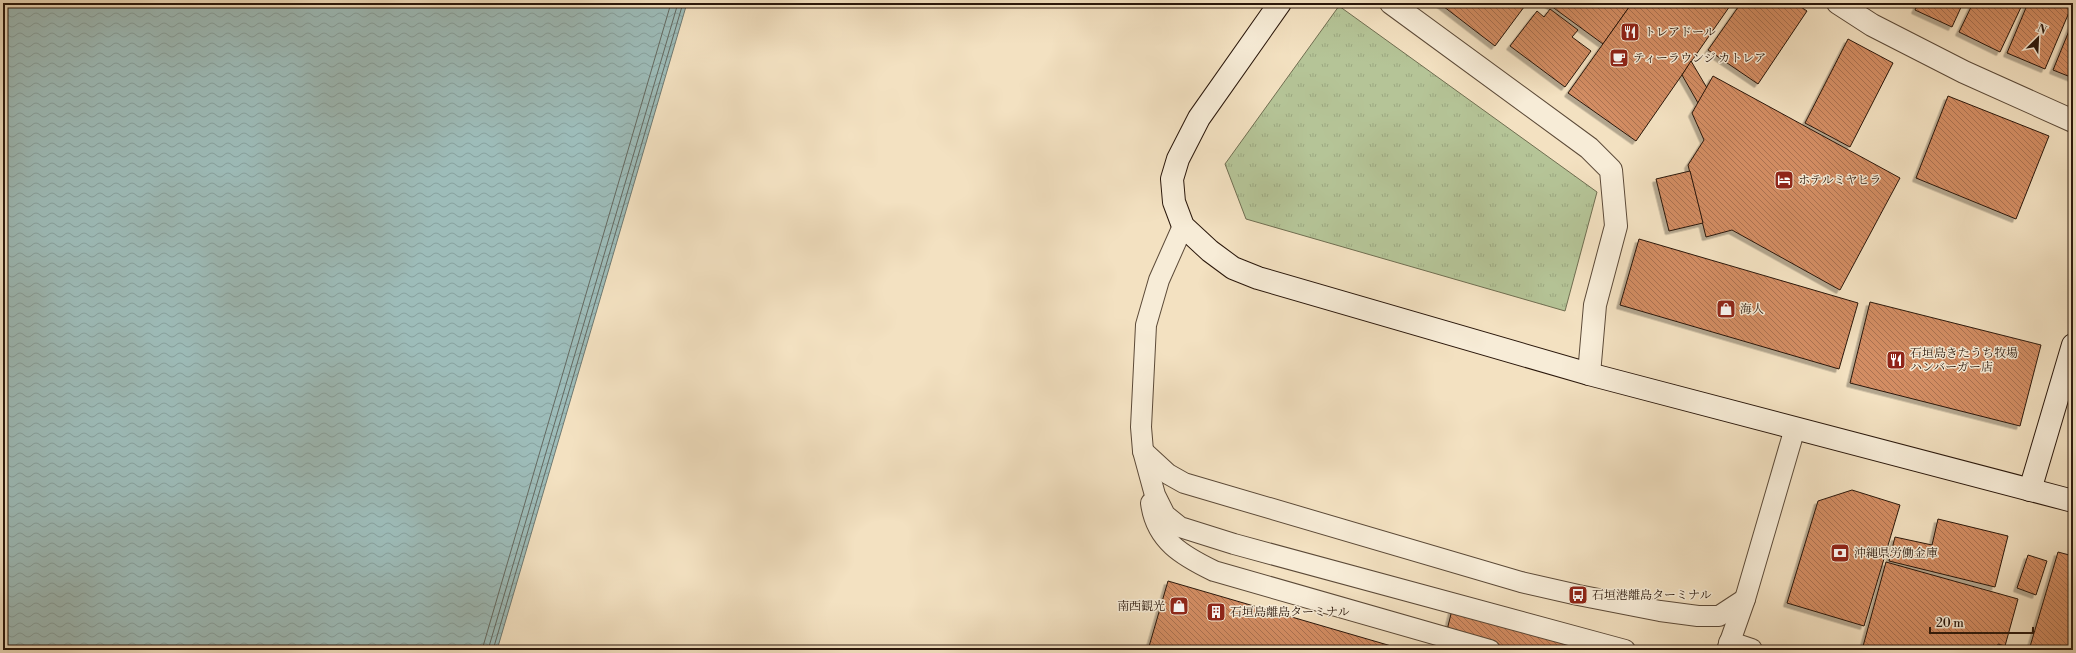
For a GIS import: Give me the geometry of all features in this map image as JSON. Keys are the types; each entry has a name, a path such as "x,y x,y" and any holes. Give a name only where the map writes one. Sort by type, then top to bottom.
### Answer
{"street":[{"path":"1280,3 1199,118 1178,159 1172,179 1174,202 1183,226 1210,252 1233,268 1258,278 1589,374 2073,501"},
{"path":"1391,3 1589,148 1611,170 1616,226 1595,305 1589,374"},
{"path":"1838,3 1872,25 1964,72 2073,121"},
{"path":"2030,490 2073,345"},
{"path":"1728,648 1751,650"}],"lane":[{"path":"1183,226 1159,280 1146,325 1141,427 1143,451 1155,495 1165,516 1180,527 1234,544 1625,650"},
{"path":"1728,648 1745,599 1795,428"},
{"path":"1143,451 1168,474 1184,483 1521,582 1652,610 1698,616 1718,616 1745,599"},
{"path":"1148,472 1153,516 1163,537 1190,559 1214,571 1490,650"}],"green space":[{"path":"1339,6 1597,192 1565,311 1246,219 1225,164"}],"water":[{"path":"3,3 687,3 497,650 3,650"}],"building":[{"path":"1439,3 1527,3 1495,46"},
{"path":"1547,3 1632,3 1603,44"},
{"path":"1632,3 1732,3 1636,141 1568,93"},
{"path":"1741,3 1795,3 1807,11 1758,84 1708,50"},
{"path":"1918,3 1963,3 1952,27 1915,10"},
{"path":"1973,3 2023,3 2000,52 1959,32"},
{"path":"2028,3 2073,3 2045,69 2007,53"},
{"path":"1550,9 1578,30 1572,37 1591,51 1565,87 1510,46 1537,11 1544,17"},
{"path":"2073,21 2073,78 2053,70"},
{"path":"1848,39 1893,63 1850,147 1805,123"},
{"path":"1691,61 1707,88 1698,103 1682,75"},
{"path":"1713,76 1900,178 1840,290 1732,230 1706,237 1688,165 1704,140 1692,113"},
{"path":"1948,96 2049,136 2016,219 1916,178"},
{"path":"1690,171 1703,223 1669,231 1656,179"},
{"path":"1639,239 1858,303 1839,369 1620,305"},
{"path":"1870,302 2041,345 2020,426 1850,383"},
{"path":"1852,490 1900,505 1864,626 1787,603 1818,501"},
{"path":"1938,519 2008,536 1995,587 1889,561 1895,537 1932,545"},
{"path":"2058,552 2073,556 2073,650 2029,650"},
{"path":"2028,555 2047,561 2036,595 2017,588"},
{"path":"1886,562 2018,599 2005,646 1998,644 1996,650 1862,650"},
{"name":"石垣島離島ターミナル","path":"1168,581 1381,643 1405,650 1148,650"},
{"path":"1452,610 1593,650 1442,650"}],"place":[{"name":"トレアドール","path":"1630,32"},
{"name":"ティーラウンジ カトレア","path":"1619,58"},
{"name":"ホテルミヤヒラ","path":"1784,180"},
{"name":"海人","path":"1726,309"},
{"name":"石垣島きたうち牧場 ハンバーガー店","path":"1896,360"},
{"name":"沖縄県労働金庫","path":"1840,553"},
{"name":"石垣港離島ターミナル","path":"1578,595"},
{"name":"南西観光","path":"1179,606"},
{"name":"石垣島離島ターミナル","path":"1216,612"}]}
